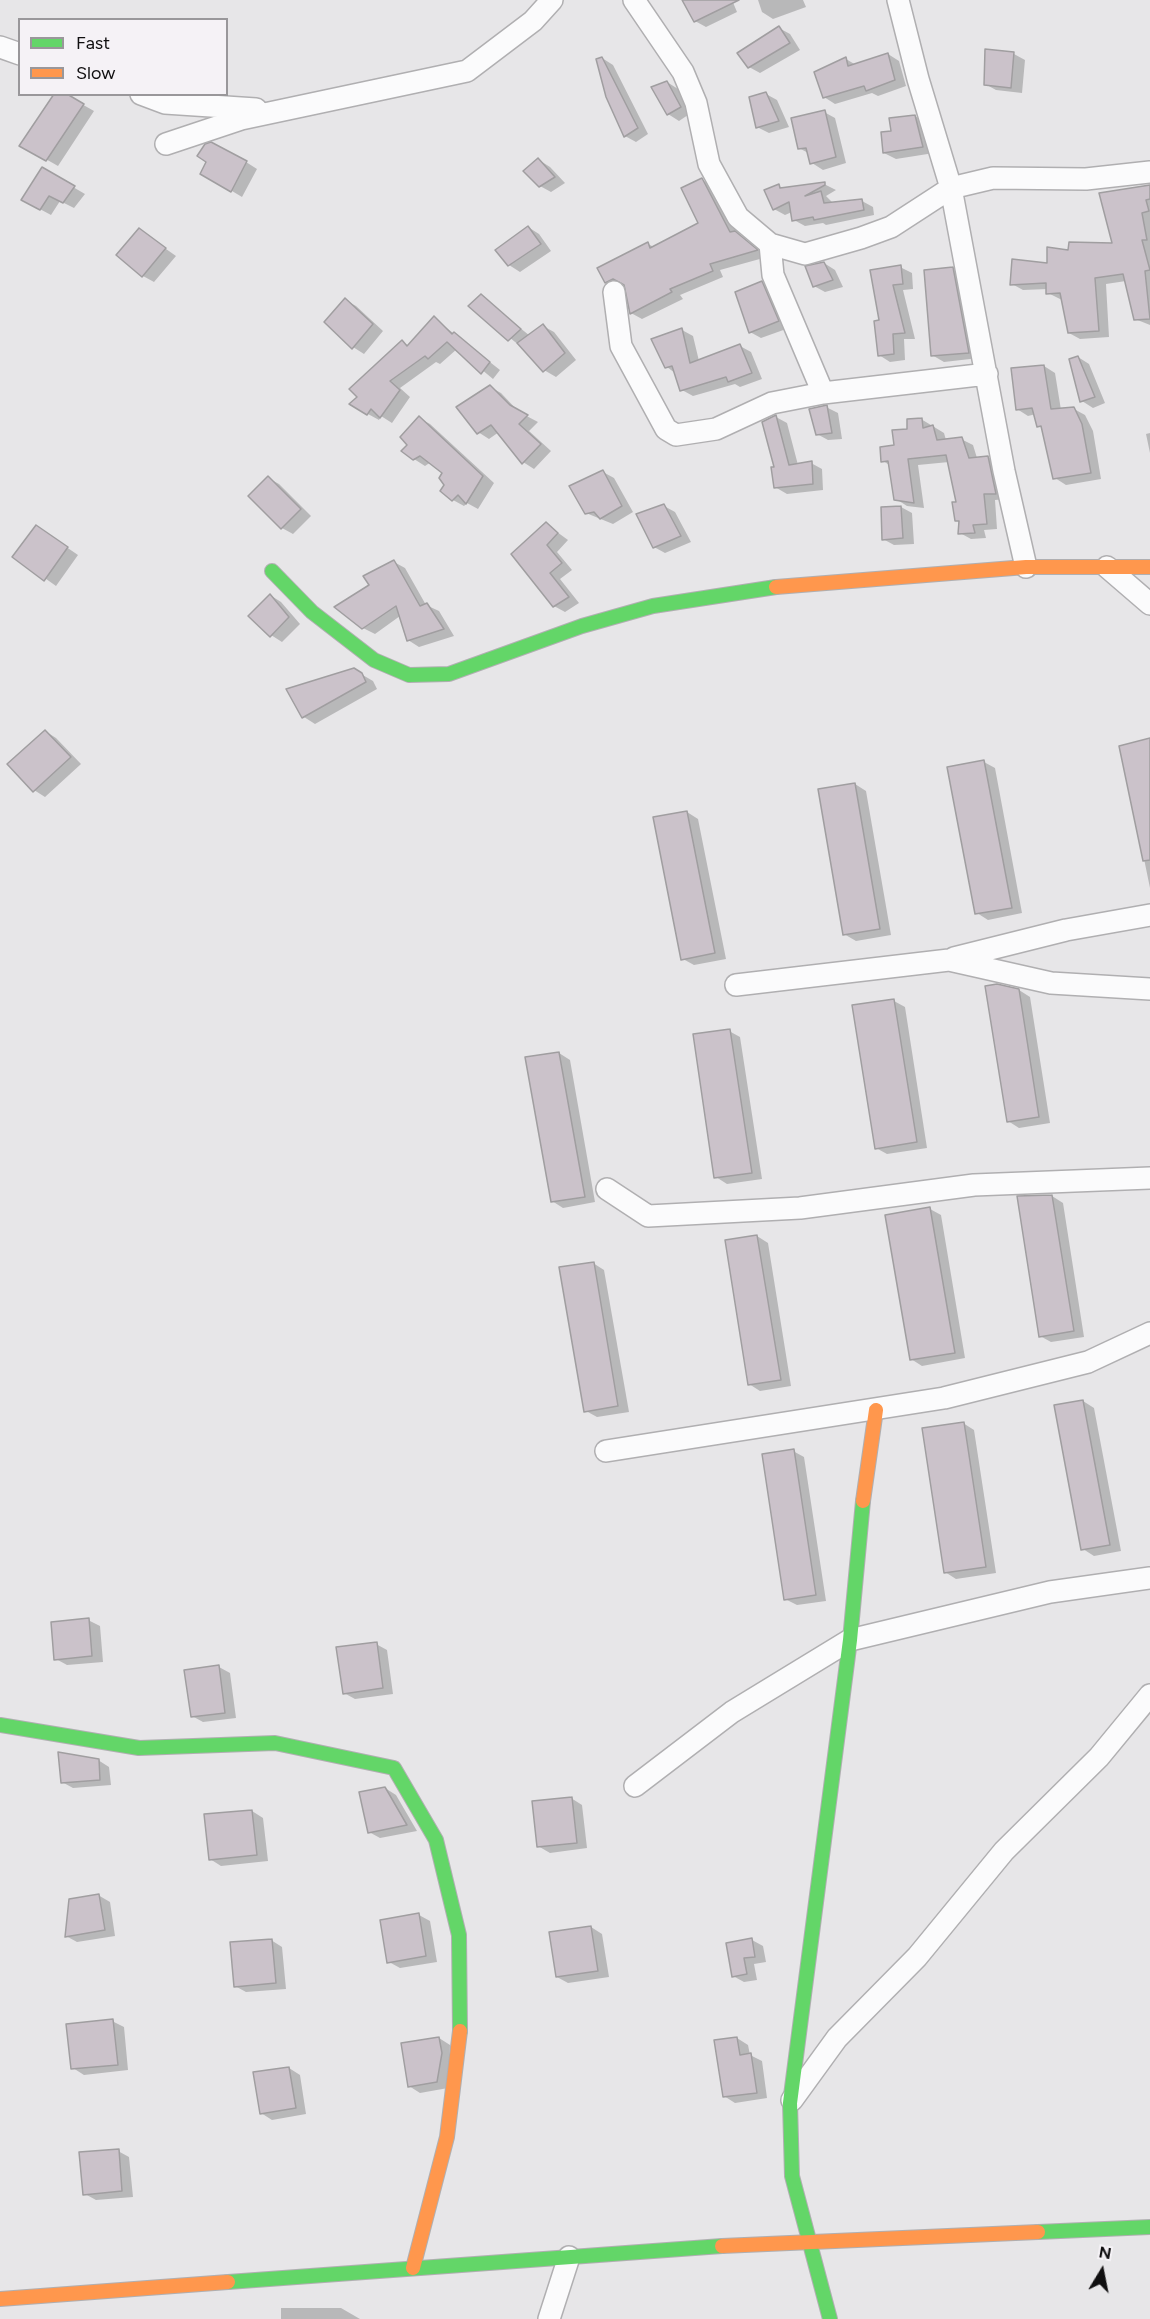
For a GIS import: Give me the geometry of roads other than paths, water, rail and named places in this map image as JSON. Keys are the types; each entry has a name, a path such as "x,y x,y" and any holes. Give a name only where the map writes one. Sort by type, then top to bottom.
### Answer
{"street":[{"path":"166,144 241,118 467,71 533,21 552,0"},
{"path":"634,0 684,72 696,103 709,164 738,217 770,244 806,254 861,238 891,227 951,188 993,178 1086,178 1150,171"},
{"path":"898,0 918,80 951,188 1004,471 1026,567"},
{"path":"0,47 18,53"},
{"path":"146,96 165,103 277,111"},
{"path":"770,244 773,275 823,393"},
{"path":"614,291 621,346 666,429 676,435 716,429 771,403 823,393 987,374"},
{"path":"272,571 312,612 374,660 409,675 448,674 582,626 664,604 753,589 1026,567 1150,567"},
{"path":"1107,567 1150,604"},
{"path":"736,985 949,960 1066,930 1150,915"},
{"path":"949,960 1052,983 1150,989"},
{"path":"608,1189 648,1216 800,1208 974,1185 1150,1178"},
{"path":"606,1451 944,1398 1088,1362 1150,1333"},
{"path":"830,2319 792,2176 790,2103 850,1640 862,1509 876,1410"},
{"path":"634,1786 732,1712 850,1640 1050,1592 1150,1578"},
{"path":"790,2103 837,2038 917,1957 1004,1851 1100,1757 1150,1695"},
{"path":"0,1725 139,1748 275,1743 394,1768 436,1840 459,1935 459,2046 449,2125 413,2268"},
{"path":"0,2299 569,2257 810,2242 1150,2227"},
{"path":"549,2319 569,2257"}]}
